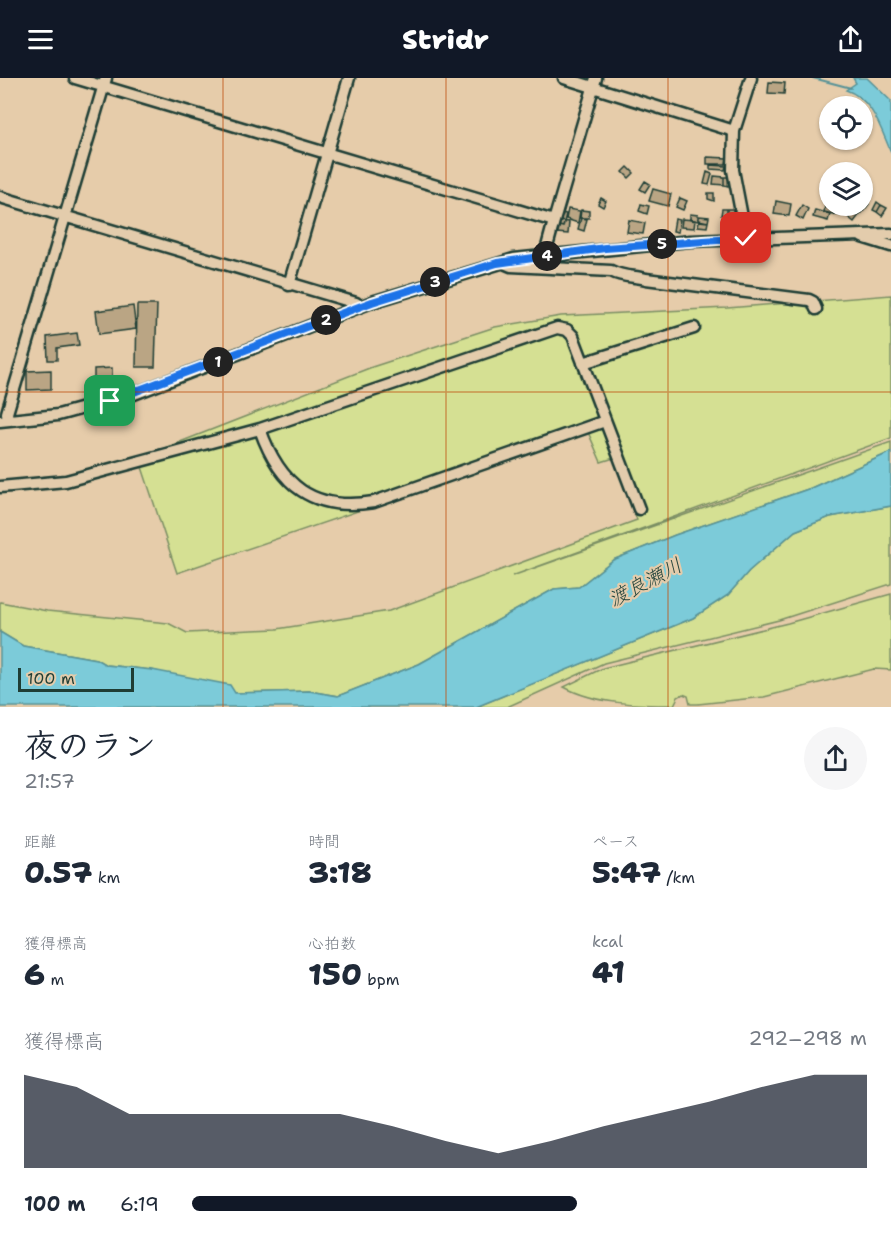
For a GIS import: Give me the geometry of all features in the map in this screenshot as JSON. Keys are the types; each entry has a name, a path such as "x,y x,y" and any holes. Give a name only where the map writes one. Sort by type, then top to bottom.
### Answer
{"street":[{"path":"75,78 105,82 554,221"},
{"path":"289,285 350,78"},
{"path":"564,78 595,82 734,131"},
{"path":"746,238 733,170 734,131 751,78"},
{"path":"105,82 4,421 58,415 134,394 360,307 501,262 605,248 746,238 891,234"},
{"path":"548,256 547,247 554,221 595,82"},
{"path":"0,197 289,285 356,303 360,307"},
{"path":"856,235 891,246"},
{"path":"501,262 511,266 611,271 620,276 631,275 646,279 808,300 813,302 816,309"},
{"path":"0,487 66,481 260,429 557,328 570,332 639,509"},
{"path":"583,363 693,328"},
{"path":"260,429 274,465 294,486 318,499 348,505 374,502 605,421"}],"green space":[{"path":"891,295 891,438 512,576 891,442 891,452 811,488 675,535 613,560 579,587 554,589 419,664 338,696 309,691 235,693 152,670 106,665 96,659 23,646 0,632 0,602 47,611 168,623 187,633 277,629 389,611 637,520 614,458 601,462 588,432 177,573 139,458 372,367 495,327 561,316 727,308"},
{"path":"891,506 891,584 779,620 604,663 507,707 476,707 693,618 728,595 749,571 795,531 830,517"},
{"path":"891,594 891,670 874,669 764,697 698,704 690,704 688,696 683,694 678,697 674,705 618,702 589,697 564,687 603,668 788,623"}],"water":[{"path":"853,78 867,78 891,101 891,152 873,113 873,96 858,96 846,90 856,83"},
{"name":"渡良瀬川","path":"891,452 891,506 830,517 795,531 749,571 728,595 693,618 476,707 0,707 0,632 23,646 96,659 106,665 152,670 230,685 235,693 309,691 338,696 419,664 554,589 579,587 613,560 675,535 811,488"}],"building":[{"path":"769,82 785,83 784,94 768,93"},
{"path":"707,157 727,158 726,164 707,164"},
{"path":"710,165 726,166 725,170 710,169"},
{"path":"628,167 634,173 629,178 623,172"},
{"path":"707,172 712,174 709,185 704,184"},
{"path":"714,176 724,177 724,185 713,184"},
{"path":"724,177 729,177 728,186 724,185"},
{"path":"645,181 650,184 645,192 640,189"},
{"path":"653,189 671,194 668,206 649,201"},
{"path":"708,193 714,193 714,201 708,199"},
{"path":"601,198 606,201 603,207 598,204"},
{"path":"680,198 687,201 683,210 676,207"},
{"path":"776,201 791,204 789,216 774,214"},
{"path":"877,202 881,205 877,212 873,210"},
{"path":"641,204 649,206 647,214 639,211"},
{"path":"802,205 808,209 803,220 796,216"},
{"path":"881,205 887,208 882,216 877,212"},
{"path":"568,209 580,211 578,223 566,219"},
{"path":"722,209 727,209 727,215 721,215"},
{"path":"727,209 733,209 733,216 727,215"},
{"path":"581,210 589,211 589,218 580,218"},
{"path":"815,210 819,211 819,216 829,216 828,221 813,217"},
{"path":"562,213 566,214 563,227 559,226"},
{"path":"690,214 698,215 698,221 690,220"},
{"path":"699,216 709,217 708,222 699,220"},
{"path":"849,216 858,216 854,222"},
{"path":"581,218 587,219 584,231 578,229"},
{"path":"675,219 680,220 678,232 673,231"},
{"path":"682,219 695,220 694,228 681,227"},
{"path":"629,220 645,223 643,234 627,232"},
{"path":"558,221 569,222 568,234 557,233"},
{"path":"699,221 708,222 707,227 698,226"},
{"path":"137,305 157,305 155,367 136,367"},
{"path":"133,306 136,329 99,334 96,311"},
{"path":"77,333 79,345 57,348 57,360 48,360 47,337"},
{"path":"112,368 112,380 94,381 94,369"},
{"path":"51,370 51,389 27,390 27,371"}],"waterway":[{"path":"813,78 851,88"}],"route":[{"path":"110,401 134,394 372,302 497,263 605,248 746,238"}]}
